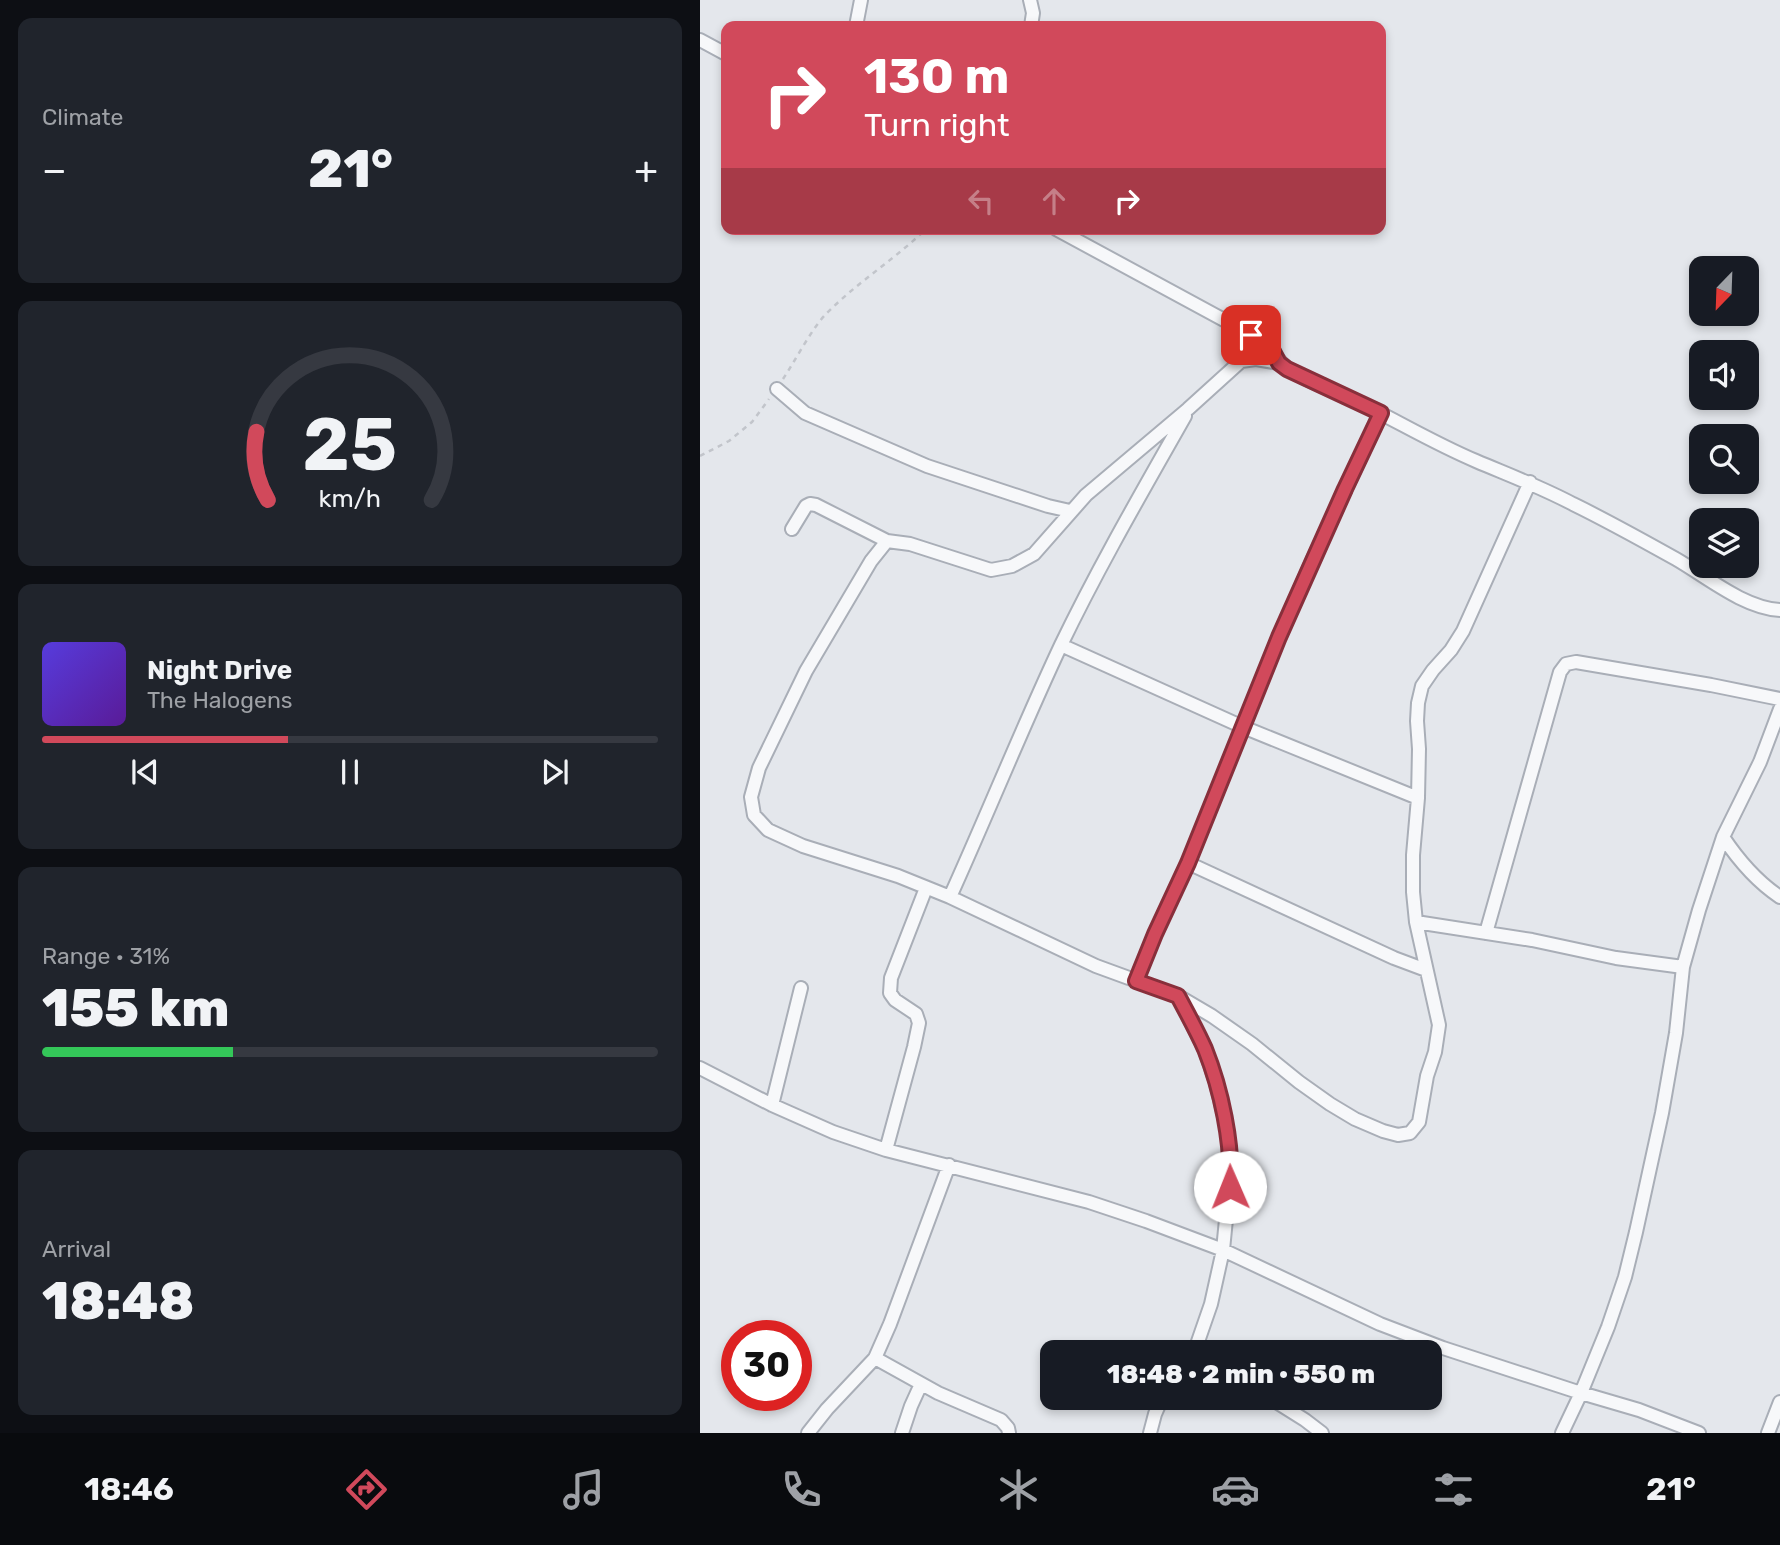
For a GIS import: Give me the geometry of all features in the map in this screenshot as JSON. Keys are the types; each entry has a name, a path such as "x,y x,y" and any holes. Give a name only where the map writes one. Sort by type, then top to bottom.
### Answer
{"street":[{"path":"857,21 861,0"},
{"path":"1030,0 1032,21"},
{"path":"700,40 721,51"},
{"path":"1073,235 1261,340 1270,346 1279,363"},
{"path":"792,528 806,506 816,505 887,541 910,544 991,570 1012,566 1034,554 1086,495 1188,410 1241,361 1256,359 1279,363 1465,456 1530,482 1751,603 1780,610"},
{"path":"776,389 805,413 927,466 1070,511"},
{"path":"950,897 1061,645 1111,545 1188,410"},
{"path":"1136,981 1188,863 1313,559 1381,413"},
{"path":"887,541 871,561 806,671 760,768 751,797 754,815 768,830 803,846 898,876 950,897 1096,966 1178,996 1252,1044 1330,1104 1355,1119 1398,1135 1410,1133 1419,1122 1440,1026 1416,922 1413,892 1418,798 1418,703 1422,686 1463,631 1530,482"},
{"path":"1061,645 1243,727 1418,798"},
{"path":"1486,933 1560,671 1566,664 1576,662 1780,699"},
{"path":"1562,1433 1608,1327 1625,1277 1662,1113 1676,1033 1683,967 1699,911 1723,837 1760,762 1780,709"},
{"path":"1723,837 1737,859 1763,886 1780,897"},
{"path":"1188,863 1394,958 1426,970"},
{"path":"886,1150 919,1023 916,1014 895,1000 890,993 891,978 926,888"},
{"path":"1416,922 1683,967"},
{"path":"772,1105 801,988"},
{"path":"1178,996 1205,1049 1216,1083 1227,1128 1231,1167 1223,1250 1211,1304 1199,1340"},
{"path":"700,1068 772,1105 833,1132 886,1150 1089,1202 1223,1250 1380,1324 1443,1348 1640,1410 1699,1433"},
{"path":"808,1433 875,1358 949,1165"},
{"path":"875,1358 921,1384 1001,1420 1009,1433"},
{"path":"901,1433 921,1384"},
{"path":"1768,1433 1780,1402"},
{"path":"1150,1433 1158,1410"},
{"path":"1289,1410 1322,1433"}],"path":[{"path":"700,456 729,441 752,422 823,318 843,298 920,235"}],"route":[{"path":"1230,1187 1227,1128 1205,1049 1178,996 1136,981 1188,863 1279,637 1381,413 1287,369 1279,363 1270,346 1251,335"}]}
